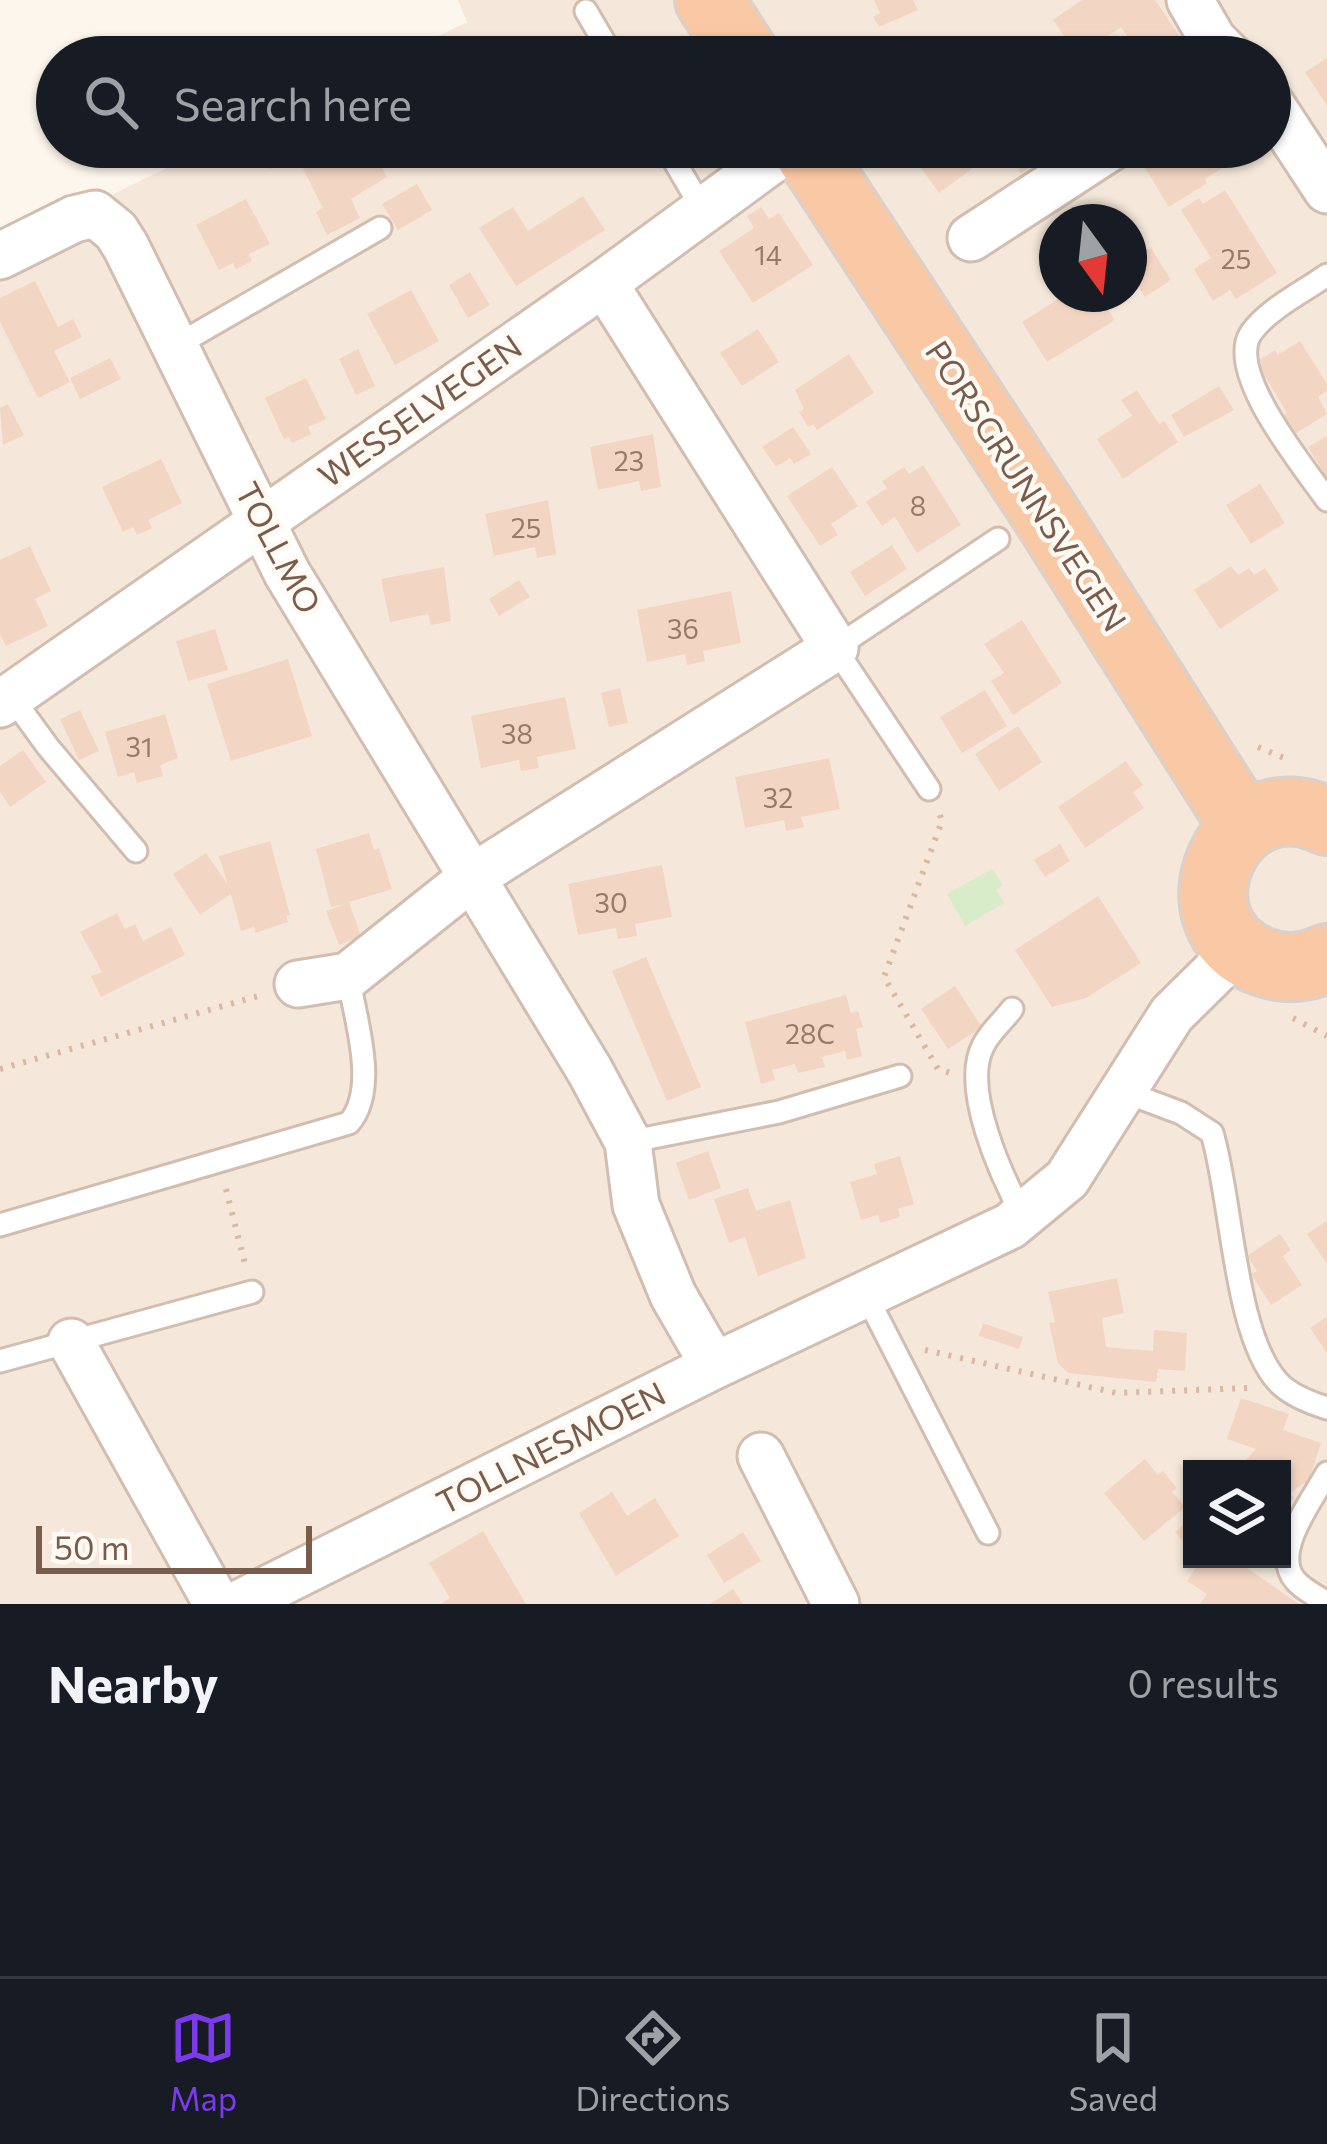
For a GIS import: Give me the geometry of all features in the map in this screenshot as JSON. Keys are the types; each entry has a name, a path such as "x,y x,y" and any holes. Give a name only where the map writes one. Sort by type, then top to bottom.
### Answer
{"highway":[{"path":"709,0 732,36"},
{"name":"PORSGRUNNSVEGEN","path":"819,168 1244,827"},
{"path":"1327,821 1290,811 1266,815 1244,827 1228,843 1213,886 1215,909 1239,948 1275,966 1295,967 1327,958"}],"street":[{"path":"1190,0 1212,36"},
{"path":"1291,135 1327,190"},
{"name":"WESSELVEGEN","path":"6,700 761,168"},
{"path":"970,238 1078,168"},
{"name":"TOLLMO","path":"0,256 74,219 95,214 116,231 287,573 628,1142 636,1205 673,1294 715,1366"},
{"path":"298,985 348,976 471,878 835,648 604,283"},
{"name":"TOLLNESMOEN","path":"238,1604 715,1366 974,1246 1024,1216 1067,1179 1172,1014 1239,948"},
{"path":"71,1342 217,1604"},
{"path":"761,1456 836,1604"}],"lane":[{"path":"586,11 601,36"},
{"path":"678,168 703,210"},
{"path":"177,345 380,228"},
{"path":"1327,275 1269,316 1244,346 1250,379 1327,500"},
{"path":"929,789 835,648 998,539"},
{"path":"6,700 136,851"},
{"path":"0,1225 349,1123 359,1112 365,1083 348,976"},
{"path":"1012,1010 982,1048 976,1082 997,1162 1024,1216"},
{"path":"628,1142 779,1112 900,1076"},
{"path":"1126,1092 1180,1113 1212,1133 1250,1324 1266,1364 1281,1385 1327,1408"},
{"path":"0,1361 252,1292"},
{"path":"867,1297 988,1533"},
{"path":"1327,1473 1287,1555 1296,1583 1327,1603"}],"path":[{"path":"929,789 942,821 884,977 938,1069 976,1082"},
{"path":"0,1069 298,985"},
{"path":"219,1162 252,1292"},
{"path":"891,1344 968,1357 1116,1393 1281,1385"}],"shaded area":[{"path":"458,0 1327,0 1327,1604 0,1604 0,249 167,168 1291,168 1291,36 438,36 467,22"}],"green space":[{"path":"992,869 1003,885 996,890 1004,903 965,926 947,894"}],"building":[{"path":"874,0 913,0 918,10 879,27 873,17 880,13"},
{"path":"1082,0 1155,0 1180,36 1127,36 1121,27 1108,36 1064,36 1053,20"},
{"path":"1327,58 1327,106 1305,72"},
{"path":"382,168 387,177 351,199 360,218 327,235 316,212 323,208 303,169"},
{"path":"921,168 971,168 972,169 939,193"},
{"path":"1145,168 1220,168 1205,179 1207,183 1169,207"},
{"path":"417,184 432,210 398,230 382,204"},
{"path":"1225,190 1277,273 1236,299 1230,290 1213,301 1194,269 1211,258 1181,210 1199,198 1203,204"},
{"path":"583,196 605,230 516,286 479,228 513,207 528,231"},
{"path":"246,199 270,244 249,254 252,261 219,270 196,225"},
{"path":"761,207 769,219 779,213 813,265 753,303 719,251 754,228 747,216"},
{"path":"1151,248 1171,280 1147,296 1147,250"},
{"path":"470,272 490,305 468,318 449,285"},
{"path":"35,281 58,327 73,319 82,337 54,351 70,382 38,398 0,322 0,298"},
{"path":"411,290 439,341 395,365 367,314"},
{"path":"1039,311 1110,312 1115,320 1047,362 1022,322"},
{"path":"758,329 779,362 742,386 720,353"},
{"path":"1300,341 1327,384 1327,391 1318,397 1327,414 1295,434 1259,360"},
{"path":"358,349 375,386 356,395 339,359"},
{"path":"849,354 874,393 817,430 813,424 808,427 795,390"},
{"path":"110,358 121,379 80,399 70,378"},
{"path":"306,378 326,419 308,427 311,434 292,443 289,437 284,439 265,398"},
{"path":"1219,386 1234,410 1184,437 1171,415"},
{"path":"1137,390 1159,424 1164,421 1178,442 1123,479 1097,439 1132,416 1121,400"},
{"path":"8,404 24,435 3,445 0,408"},
{"path":"793,427 811,454 776,467 762,447"},
{"path":"653,434 661,487 641,491 639,481 598,490 590,447"},
{"path":"1327,436 1327,478 1308,447"},
{"path":"161,459 182,503 148,520 152,528 137,535 133,527 123,532 102,487"},
{"path":"923,465 961,525 917,553 895,517 882,526 866,502 887,488 882,481 904,467 909,474"},
{"path":"832,467 858,506 831,524 838,535 820,546 787,496"},
{"path":"1260,484 1285,523 1251,544 1226,505"},
{"path":"548,500 556,554 537,558 535,547 494,556 485,514"},
{"path":"892,545 907,569 865,596 850,572"},
{"path":"30,546 51,591 35,599 48,626 6,646 0,635 0,560"},
{"path":"1231,566 1238,575 1249,568 1254,575 1265,568 1279,590 1220,629 1194,590"},
{"path":"444,567 451,621 431,625 428,614 390,622 381,579"},
{"path":"519,580 530,597 499,616 489,599"},
{"path":"731,591 741,643 703,651 705,661 687,665 685,654 647,662 637,610"},
{"path":"1022,620 1062,683 1013,715 991,681 1004,673 984,644"},
{"path":"215,629 228,670 188,681 176,641"},
{"path":"288,659 312,736 231,761 207,684"},
{"path":"620,688 628,723 609,727 601,693"},
{"path":"985,690 1007,726 962,753 940,717"},
{"path":"565,697 576,749 537,757 539,768 521,771 519,760 481,768 471,716"},
{"path":"80,710 99,751 79,760 60,719"},
{"path":"165,714 178,758 160,765 163,776 137,783 134,772 118,777 105,732"},
{"path":"1018,726 1042,762 999,791 975,754"},
{"path":"23,750 46,782 10,807 0,792 0,766"},
{"path":"829,758 840,809 801,817 804,827 786,831 784,820 745,828 735,777"},
{"path":"1126,761 1143,785 1133,792 1144,808 1085,848 1058,807"},
{"path":"369,833 392,889 349,902 361,936 339,945 326,911 344,904 331,907 316,849"},
{"path":"270,841 288,922 255,933 254,927 241,931 231,894 200,915 173,874 206,853 228,885 219,856"},
{"path":"1060,844 1070,861 1045,877 1034,860"},
{"path":"662,865 672,917 635,924 637,936 618,939 616,928 578,935 568,884"},
{"path":"1098,896 1141,963 1086,998 1052,1007 1015,950"},
{"path":"117,913 125,929 135,924 143,941 171,927 185,955 101,997 91,976 102,972 80,932"},
{"path":"646,957 701,1087 667,1101 612,971"},
{"path":"955,986 982,1027 948,1049 921,1009"},
{"path":"846,995 851,1013 858,1011 863,1027 856,1029 862,1056 847,1060 845,1051 822,1057 825,1067 798,1073 795,1064 772,1070 775,1080 761,1084 745,1022"},
{"path":"708,1151 721,1188 689,1200 676,1163"},
{"path":"900,1156 914,1204 898,1209 900,1217 880,1223 878,1215 861,1220 850,1182 877,1174 874,1164"},
{"path":"748,1188 756,1211 790,1200 806,1258 758,1276 745,1237 729,1243 714,1199"},
{"path":"1327,1221 1327,1264 1307,1234"},
{"path":"1280,1234 1291,1250 1283,1256 1302,1285 1271,1305 1251,1274 1257,1271 1247,1256"},
{"path":"1117,1278 1124,1313 1102,1318 1106,1347 1153,1351 1154,1330 1187,1333 1185,1371 1158,1369 1156,1382 1068,1373 1058,1363 1048,1292"},
{"path":"1327,1317 1327,1353 1310,1328"},
{"path":"983,1323 1023,1337 1019,1349 979,1336"},
{"path":"1241,1398 1289,1414 1283,1430 1321,1443 1309,1480 1291,1492 1291,1460 1246,1460 1256,1449 1227,1439"},
{"path":"1145,1459 1177,1488 1172,1492 1183,1509 1144,1541 1104,1493"},
{"path":"612,1492 627,1516 655,1498 679,1536 616,1576 579,1513"},
{"path":"483,1531 526,1604 441,1604 450,1598 429,1563"},
{"path":"743,1532 761,1561 724,1583 707,1555"},
{"path":"1196,1568 1247,1568 1299,1604 1200,1604 1207,1594 1187,1581"},
{"path":"733,1589 743,1604 710,1604"}]}
